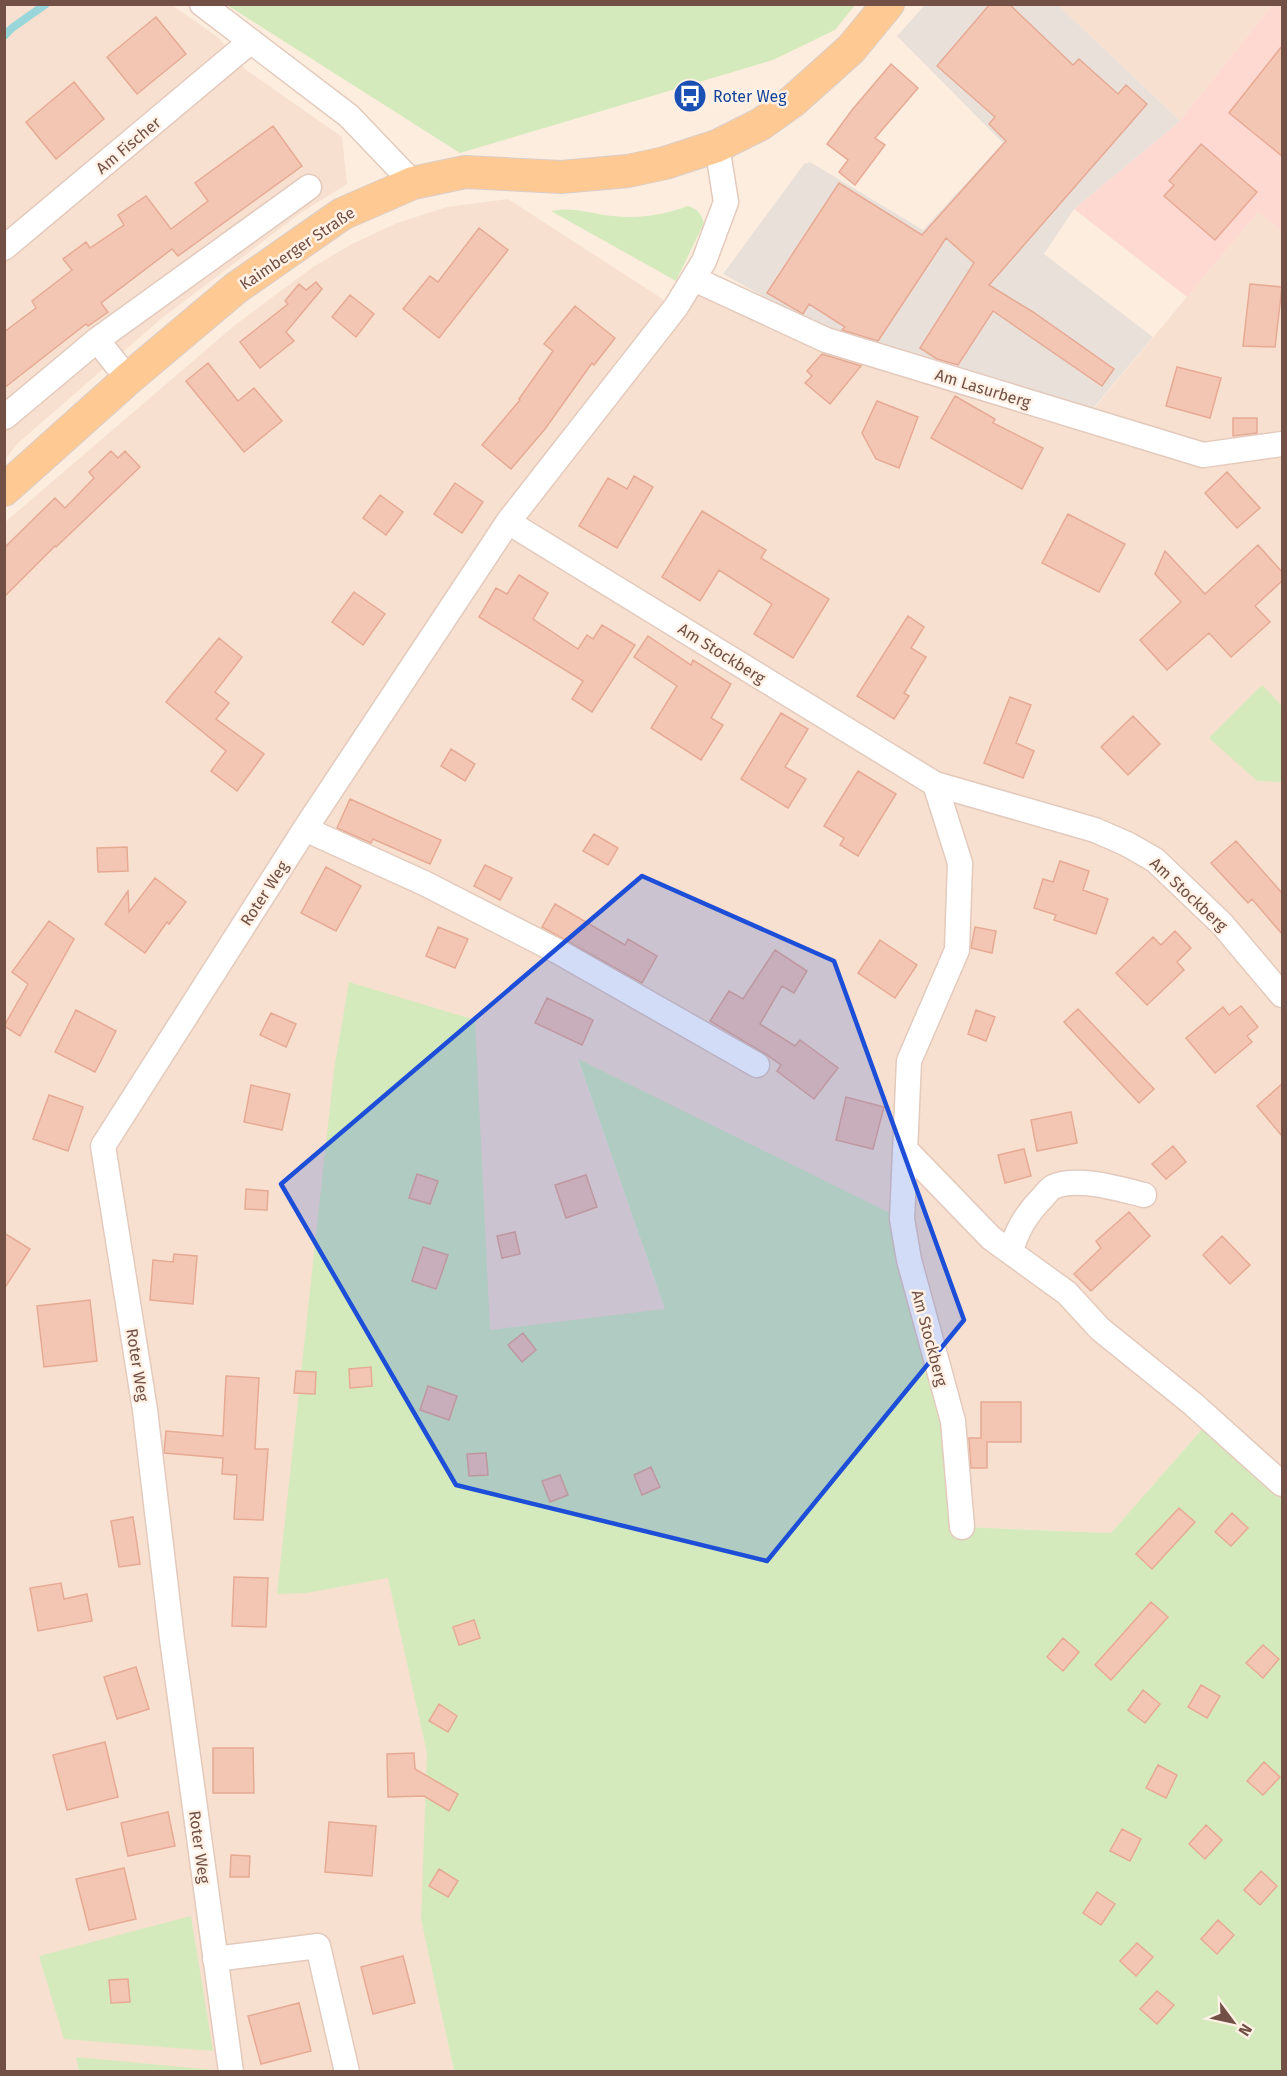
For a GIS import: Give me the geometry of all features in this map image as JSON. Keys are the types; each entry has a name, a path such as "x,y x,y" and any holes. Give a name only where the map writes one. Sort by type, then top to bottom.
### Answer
{"main road":[{"name":"Kaimberger Straße","path":"4,490 128,378 236,288 342,214 413,183 465,172 561,177 628,171 664,163 717,146 761,124 793,100 851,49 888,4"}],"street":[{"path":"202,4 349,116 413,183"},
{"name":"Am Fischer","path":"4,248 251,41"},
{"name":"Roter Weg","path":"231,2072 172,1639 145,1410 103,1146 305,829 508,522 676,307 694,279 704,261 726,202 717,146"},
{"path":"5,417 97,340 309,188"},
{"name":"Am Lasurberg","path":"694,279 826,340 1203,455 1282,444"},
{"path":"97,340 128,378"},
{"name":"Am Stockberg","path":"508,522 935,784 1095,830 1155,860 1222,924 1282,995"},
{"name":"Am Stockberg","path":"935,784 960,863 957,950 909,1061 902,1219 909,1260 953,1420 963,1527"},
{"path":"305,829 424,883 559,952 757,1065"},
{"path":"905,1149 984,1230 1067,1293 1100,1329 1193,1404 1282,1484"},
{"path":"1011,1252 1015,1235 1031,1209 1052,1187 1073,1183 1110,1186 1144,1195"},
{"path":"216,1959 318,1946 347,2072"}],"highlighted area":[{"path":"642,876 834,961 964,1320 767,1561 456,1485 281,1184"}],"shaded area":[{"path":"5,5 172,5 219,38 245,69 342,137 347,184 302,212 162,318 18,443 5,459"},
{"path":"925,5 1058,5 1180,121 1074,209 1044,254 1153,337 1090,412 827,331 723,274 804,164 810,162 923,230 1003,143 897,36"},
{"path":"1058,5 1272,5 1180,121"},
{"path":"1272,5 1282,5 1282,231 1258,212 1187,297 1074,209 1180,121"},
{"path":"508,199 675,307 694,279 1085,419 1258,212 1282,231 1282,1497 1204,1427 1111,1533 962,1527 578,1060 665,1309 422,1919 454,2071 5,2071 4,523 235,325 313,267 352,244 397,223 447,207"}],"green space":[{"path":"227,5 855,5 835,30 773,60 460,153"},
{"path":"688,206 698,212 704,223 676,281 551,211 574,210 613,216 642,217"},
{"path":"1262,685 1282,706 1282,782 1257,781 1209,738"},
{"path":"349,982 475,1020 490,1330 665,1309 578,1059 902,1219 963,1527 1111,1533 1204,1427 1282,1497 1282,2071 454,2071 421,1919 427,1753 388,1578 306,1593 277,1594 334,1070"},
{"path":"191,1916 213,2051 64,2039 39,1956"},
{"path":"76,2057 214,2070 214,2071 79,2071"}],"building":[{"path":"990,4 1009,4 1073,65 1079,59 1118,94 1126,85 1147,104 989,285 1033,312 1114,369 1102,386 993,311 958,365 937,359 920,348 974,263 946,238 878,341 842,330 845,327 809,304 803,314 767,293 839,183 922,235 1006,141 989,124 995,117 937,66"},
{"path":"156,17 186,54 137,94 107,57"},
{"path":"1282,46 1282,156 1229,113"},
{"path":"891,64 918,88 875,138 885,145 855,185 839,172 848,160 827,144"},
{"path":"74,82 104,119 56,159 26,122"},
{"path":"273,126 302,166 178,256 172,249 101,303 108,312 88,326 86,324 4,388 4,332 36,308 32,301 72,270 63,259 86,242 90,248 124,225 118,215 146,196 171,229 208,201 195,183"},
{"path":"1201,144 1257,192 1215,240 1164,196 1174,185 1169,181"},
{"path":"479,228 508,250 439,338 403,309 430,276 438,282"},
{"path":"316,282 322,289 286,332 294,341 260,368 240,342 288,304 285,301 299,284 306,290"},
{"path":"1250,284 1282,287 1275,347 1243,346"},
{"path":"350,295 374,314 356,337 332,317"},
{"path":"575,306 615,338 594,365 592,363 545,429 511,469 482,445 520,400 553,351 544,344"},
{"path":"822,354 861,366 830,404 805,383 812,376 807,371"},
{"path":"208,363 238,401 254,388 282,421 244,452 186,381"},
{"path":"1177,367 1221,378 1210,418 1166,406"},
{"path":"955,396 995,419 993,423 1043,448 1022,489 931,438"},
{"path":"877,401 918,417 899,468 876,459 862,433"},
{"path":"1233,418 1257,418 1257,433 1233,436"},
{"path":"111,451 118,458 125,451 140,467 4,597 4,548 55,498 65,508 94,478 89,472"},
{"path":"1227,472 1260,508 1237,528 1205,493"},
{"path":"634,476 653,487 617,548 579,526 608,478 627,489"},
{"path":"455,483 483,502 462,533 434,514"},
{"path":"380,495 403,512 386,535 363,518"},
{"path":"702,511 766,550 761,558 829,599 793,658 754,634 772,604 719,570 700,601 662,577"},
{"path":"1068,514 1125,544 1099,592 1042,563"},
{"path":"1258,545 1282,572 1282,581 1255,606 1270,622 1231,657 1209,633 1167,670 1140,640 1181,602 1155,574 1165,551 1205,594"},
{"path":"519,575 548,593 533,619 578,649 587,635 593,639 602,625 635,645 592,712 572,699 583,681 479,617 496,588 507,594"},
{"path":"354,592 385,614 363,645 332,622"},
{"path":"908,616 924,627 911,648 926,657 904,693 909,696 894,719 857,696"},
{"path":"648,636 691,665 693,660 731,684 711,718 723,725 701,760 651,728 677,686 634,657"},
{"path":"219,638 242,657 215,692 229,703 216,719 264,754 237,791 211,771 226,751 166,702"},
{"path":"1010,697 1031,705 1016,743 1034,751 1023,778 984,763"},
{"path":"781,713 808,729 785,767 806,779 788,808 741,779"},
{"path":"1133,716 1160,744 1128,775 1101,747"},
{"path":"451,749 475,764 465,781 441,766"},
{"path":"858,771 896,794 858,856 840,845 844,838 824,826"},
{"path":"350,799 441,840 430,864 373,839 371,843 337,828"},
{"path":"594,834 618,848 608,865 583,851"},
{"path":"1236,841 1282,893 1282,934 1252,899 1248,903 1211,863"},
{"path":"127,847 128,871 98,872 97,848"},
{"path":"1060,861 1089,871 1083,890 1108,899 1096,934 1054,920 1056,915 1034,908 1043,879 1053,882"},
{"path":"485,865 512,878 500,900 474,886"},
{"path":"326,867 361,886 336,931 301,913"},
{"path":"155,878 186,902 169,924 167,922 145,953 105,924 128,891 129,912"},
{"path":"555,904 625,945 628,939 657,956 642,983 542,927"},
{"path":"49,921 74,939 20,1036 4,1026 28,984 12,972"},
{"path":"438,927 468,939 455,968 426,956"},
{"path":"975,927 996,931 992,953 971,948"},
{"path":"1175,931 1191,948 1177,962 1184,970 1147,1005 1116,973 1153,937 1161,945"},
{"path":"880,940 917,965 895,998 858,973"},
{"path":"775,950 807,971 794,993 782,986 760,1024 795,1046 800,1040 838,1068 814,1099 777,1071 781,1065 710,1021 729,991 743,999"},
{"path":"547,998 593,1020 582,1045 535,1023"},
{"path":"1241,1006 1258,1027 1247,1036 1252,1042 1215,1073 1186,1038 1223,1007 1229,1015"},
{"path":"1078,1009 1154,1089 1139,1103 1064,1022"},
{"path":"76,1010 116,1031 95,1072 55,1052"},
{"path":"976,1010 995,1017 986,1041 968,1034"},
{"path":"271,1013 296,1024 286,1047 260,1035"},
{"path":"1282,1084 1282,1136 1257,1106"},
{"path":"251,1085 290,1094 282,1130 244,1122"},
{"path":"49,1095 83,1107 68,1151 33,1139"},
{"path":"846,1097 884,1107 873,1149 836,1140"},
{"path":"1071,1112 1077,1143 1037,1151 1031,1120"},
{"path":"1173,1146 1186,1162 1166,1179 1152,1164"},
{"path":"1024,1149 1031,1176 1005,1183 998,1155"},
{"path":"417,1174 438,1181 430,1204 409,1198"},
{"path":"586,1175 597,1207 566,1218 555,1185"},
{"path":"246,1189 268,1191 267,1210 245,1209"},
{"path":"1129,1212 1150,1236 1091,1291 1074,1274 1101,1248 1096,1241"},
{"path":"515,1232 520,1254 502,1258 497,1236"},
{"path":"4,1233 30,1249 4,1289"},
{"path":"1222,1236 1250,1265 1230,1284 1203,1255"},
{"path":"423,1247 448,1255 436,1289 412,1281"},
{"path":"174,1254 197,1256 193,1304 150,1300 153,1260 173,1262"},
{"path":"90,1300 97,1361 44,1367 37,1306"},
{"path":"523,1333 536,1350 522,1362 508,1345"},
{"path":"371,1367 372,1386 350,1388 349,1369"},
{"path":"296,1371 316,1372 315,1394 294,1393"},
{"path":"226,1376 259,1378 255,1449 268,1449 263,1520 234,1519 237,1475 222,1474 223,1458 164,1453 166,1431 223,1436"},
{"path":"428,1386 457,1396 449,1420 420,1410"},
{"path":"981,1402 1021,1402 1021,1442 987,1442 987,1468 971,1468 969,1438 981,1438"},
{"path":"486,1453 488,1475 469,1476 467,1454"},
{"path":"651,1467 660,1487 642,1495 634,1475"},
{"path":"560,1475 568,1495 550,1502 542,1481"},
{"path":"1179,1508 1195,1522 1152,1569 1136,1554"},
{"path":"1232,1513 1248,1528 1231,1546 1215,1532"},
{"path":"133,1517 140,1564 119,1567 111,1521"},
{"path":"234,1577 268,1578 266,1627 232,1626"},
{"path":"61,1583 64,1599 87,1594 92,1621 38,1631 30,1588"},
{"path":"1151,1602 1168,1617 1111,1680 1095,1665"},
{"path":"474,1620 480,1638 459,1645 453,1627"},
{"path":"1063,1638 1079,1652 1063,1671 1047,1657"},
{"path":"1263,1645 1279,1659 1263,1678 1246,1663"},
{"path":"136,1667 149,1709 117,1719 104,1677"},
{"path":"1201,1685 1220,1696 1207,1718 1188,1707"},
{"path":"1143,1690 1160,1704 1145,1723 1128,1710"},
{"path":"439,1704 457,1716 448,1732 429,1721"},
{"path":"105,1742 118,1797 67,1810 53,1755"},
{"path":"213,1748 253,1748 254,1793 213,1793"},
{"path":"414,1753 415,1769 458,1794 449,1811 424,1796 388,1797 387,1754"},
{"path":"1264,1762 1280,1777 1263,1795 1247,1781"},
{"path":"1158,1765 1177,1775 1166,1798 1146,1788"},
{"path":"168,1812 175,1846 128,1856 121,1823"},
{"path":"329,1822 376,1826 372,1876 325,1872"},
{"path":"1206,1825 1222,1840 1205,1859 1189,1844"},
{"path":"1122,1829 1141,1839 1130,1861 1110,1851"},
{"path":"231,1855 250,1856 249,1877 230,1877"},
{"path":"124,1868 136,1919 89,1930 76,1879"},
{"path":"439,1869 458,1881 448,1897 429,1886"},
{"path":"1261,1871 1277,1886 1260,1905 1244,1890"},
{"path":"1097,1892 1115,1904 1101,1925 1083,1913"},
{"path":"1218,1920 1234,1935 1217,1954 1201,1939"},
{"path":"1137,1943 1153,1957 1136,1976 1120,1961"},
{"path":"403,1956 415,2003 373,2014 361,1967"},
{"path":"128,1979 130,2002 111,2003 109,1980"},
{"path":"1157,1991 1174,2005 1157,2024 1140,2009"},
{"path":"299,2003 311,2051 261,2064 248,2016"}],"waterway":[{"path":"4,36 46,4"}],"place":[{"name":"Roter Weg","path":"690,96"}]}
